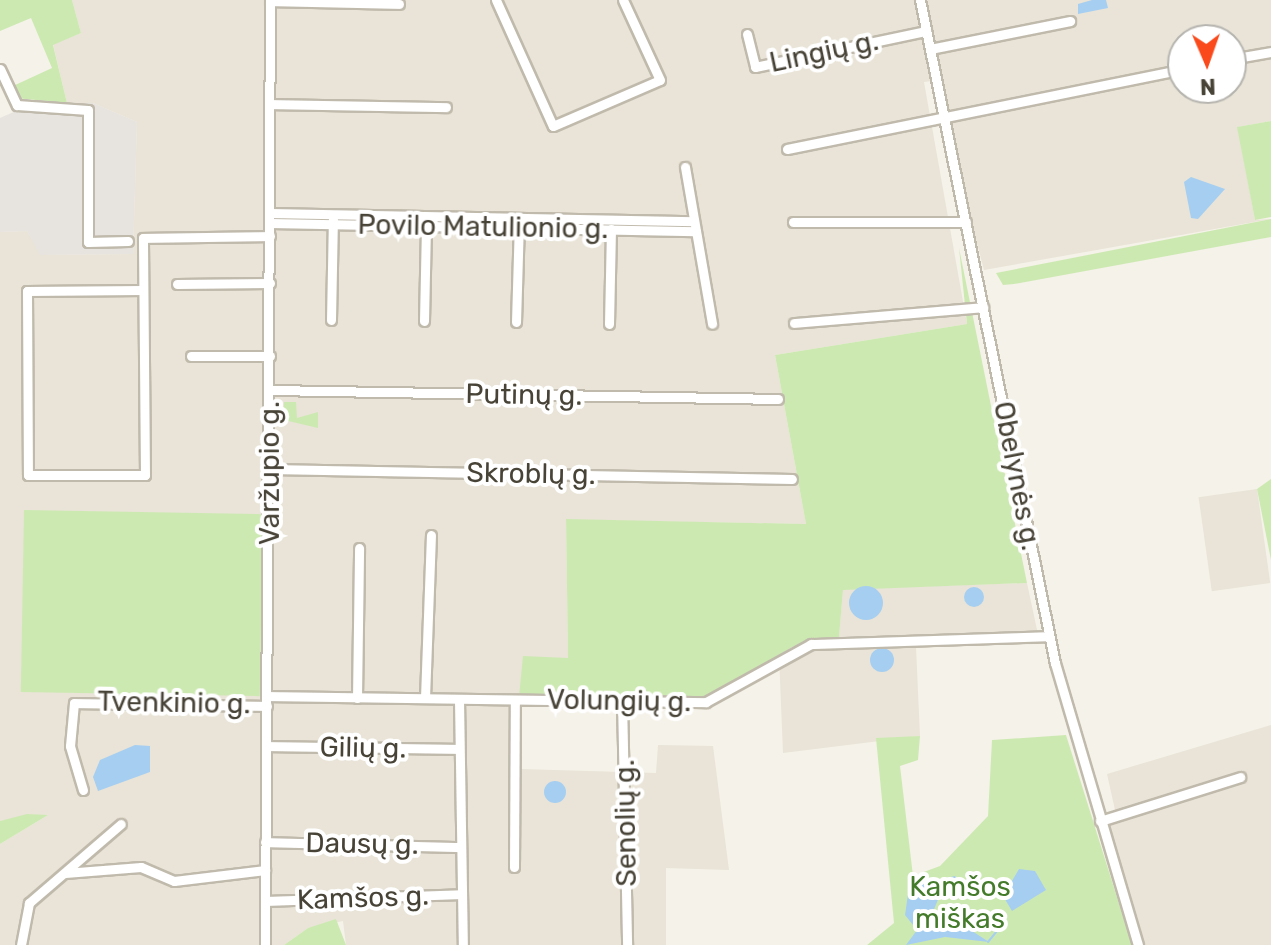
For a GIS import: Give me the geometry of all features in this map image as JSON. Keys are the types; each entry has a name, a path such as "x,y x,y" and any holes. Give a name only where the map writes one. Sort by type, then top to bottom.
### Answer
{"street":[{"path":"270,0 399,4"},
{"name":"Varžupio g.","path":"265,945 270,469 270,0"},
{"path":"496,0 553,126 660,80 623,0"},
{"name":"Obelynės g.","path":"920,0 1049,636 1138,945"},
{"path":"930,49 1070,21"},
{"name":"Lingių g.","path":"747,34 755,67 926,31"},
{"path":"1247,56 1271,52"},
{"path":"0,69 17,105 88,110 88,242 128,241"},
{"path":"787,149 943,114 1167,72"},
{"path":"270,104 446,107"},
{"path":"685,167 712,324"},
{"name":"Povilo Matulionio g.","path":"270,218 695,226"},
{"path":"331,320 334,219"},
{"name":"Povilo Matulionio g.","path":"334,219 426,226 519,223 611,229 695,226"},
{"path":"793,222 966,222"},
{"path":"516,322 519,223"},
{"path":"424,321 426,226"},
{"path":"609,324 611,229"},
{"path":"143,290 27,291 28,475 145,475 143,238 270,236"},
{"path":"177,284 270,283"},
{"path":"794,323 983,307"},
{"path":"191,356 270,356"},
{"name":"Putinų g.","path":"270,390 778,399"},
{"name":"Skroblų g.","path":"270,469 792,479"},
{"path":"425,698 431,535"},
{"path":"357,698 359,548"},
{"name":"Volungių g.","path":"268,701 357,698 718,700 787,654 824,642 1049,636"},
{"path":"459,699 463,945"},
{"path":"514,867 515,700"},
{"name":"Senolių g.","path":"622,700 627,945"},
{"name":"Tvenkinio g.","path":"83,790 70,746 74,703 268,701"},
{"name":"Gilių g.","path":"267,746 459,749"},
{"path":"1100,821 1240,777"},
{"path":"21,945 29,903 121,824"},
{"name":"Dausų g.","path":"265,842 460,847"},
{"path":"65,873 141,867 174,881 265,870"},
{"name":"Kamšos g.","path":"265,901 462,894"}],"shaded area":[{"path":"72,0 1271,0 1271,121 1238,127 1255,220 1271,219 984,270 943,114 932,81 924,82 967,324 775,355 806,524 566,520 568,659 519,697 520,769 656,773 658,745 713,746 729,870 666,868 666,945 346,945 343,921 308,928 284,945 0,945 0,844 48,815 0,821 0,232 27,231 41,255 133,254 137,122 93,103 67,103 53,44 81,33"},
{"path":"34,103 93,103 137,122 133,254 40,255 27,231 0,232 0,118"},
{"path":"1257,489 1270,583 1212,591 1199,497"},
{"path":"1027,583 1040,644 916,647 920,736 783,753 779,655 839,636 843,589"},
{"path":"1271,725 1271,945 1144,945 1105,815 1115,810 1107,774"}],"green space":[{"path":"0,0 72,0 81,33 53,45 67,103 15,98 13,86 52,68 31,18 0,31"},
{"path":"1271,121 1271,217 1255,220 1237,127"},
{"path":"1271,219 1271,237 1014,284 1003,285 996,273"},
{"path":"959,248 1027,583 843,590 839,637 792,647 710,698 519,697 523,656 568,658 566,519 806,524 775,355 967,324"},
{"path":"284,402 296,402 297,418 318,412 318,428 284,420"},
{"path":"1271,479 1271,560 1257,489"},
{"path":"24,510 263,514 260,696 21,692"},
{"name":"Kamšos miškas","path":"1066,735 1132,945 867,945 894,923 876,738 920,736 918,760 900,766 913,876 940,866 988,816 992,740"},
{"path":"27,814 48,815 0,844 0,821"},
{"path":"336,919 346,945 284,945 308,928"}],"water":[{"path":"1106,0 1108,8 1078,14 1078,4"},
{"path":"1191,177 1225,189 1198,219 1191,218 1184,182"},
{"path":"866,586 878,591 883,603 878,615 866,620 854,615 849,603 854,591"},
{"path":"974,587 981,590 984,597 981,604 974,607 967,604 964,597 967,590"},
{"path":"882,648 893,655 894,660 887,671 882,672 871,665 870,660 877,649"},
{"path":"135,745 150,746 150,772 98,791 93,777 100,760"},
{"path":"555,781 563,784 566,792 563,800 555,803 547,800 544,792 547,784"},
{"path":"1019,869 1035,871 1046,890 1012,911 1003,896"},
{"path":"955,876 959,883 942,890 930,919 966,927 989,942 945,937 906,945 917,930 905,915 909,887"}],"waterway":[{"path":"988,942 1005,921"}]}
